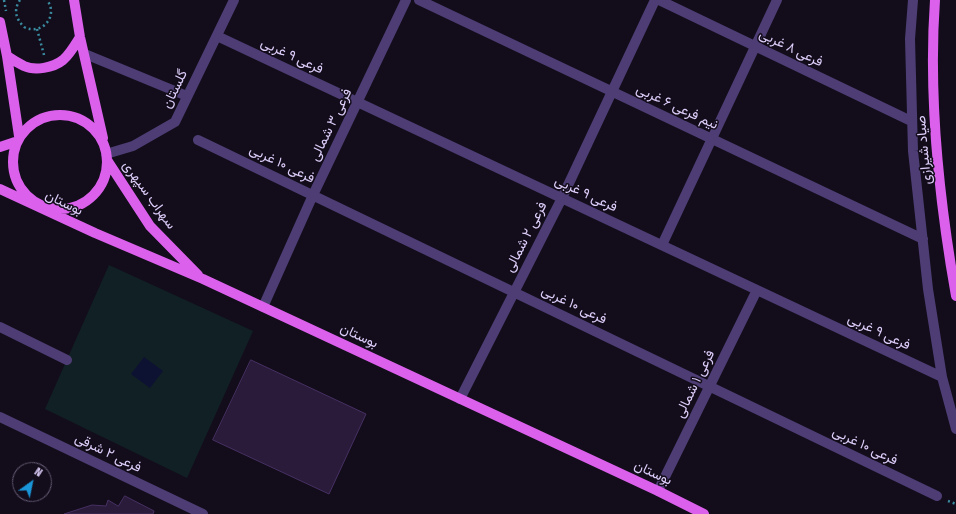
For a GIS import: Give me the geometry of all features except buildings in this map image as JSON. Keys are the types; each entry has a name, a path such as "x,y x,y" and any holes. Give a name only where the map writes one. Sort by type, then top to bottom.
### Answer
{"main road":[{"name":"سهراب سپهری","path":"74,0 80,37 106,154 107,170 99,190 82,204 61,210 38,206 23,192 14,175 12,154 18,138 30,124 43,117 59,114 74,116 88,123 99,134 106,154 150,226 203,279"},
{"name":"صیاد شیرازی","path":"935,0 932,36 935,137 950,263 956,296"},
{"name":"سهراب سپهری","path":"0,22 7,56 18,138"},
{"path":"7,56 25,67 36,69 47,67 62,61 80,37"},
{"path":"0,147 18,138"},
{"name":"بوستان","path":"0,189 95,233 203,279 658,491 704,514"}],"street":[{"name":"گلستان","path":"106,154 133,146 175,122 234,0"},
{"name":"فرعی ۳ شمالی","path":"263,307 313,195 406,0"},
{"name":"نیم فرعی ۶ غربی","path":"418,0 923,239"},
{"name":"فرعی ۲ شمالی","path":"460,399 562,198 655,0"},
{"name":"فرعی ۸ غربی","path":"659,0 911,121"},
{"path":"662,245 777,0"},
{"path":"913,0 910,39 911,121 928,289 942,377 956,429"},
{"name":"فرعی ۹ غربی","path":"217,36 942,377"},
{"path":"85,54 187,96"},
{"name":"فرعی ۱۰ غربی","path":"198,140 937,496"},
{"name":"فرعی ۱ شمالی","path":"658,491 757,290"},
{"path":"0,327 67,360"},
{"name":"فرعی ۲ شرقی","path":"0,417 203,514"}],"path":[{"path":"4,0 7,14"},
{"path":"20,0 16,6 17,18 24,27 30,29 37,29 47,24 50,19 51,8 47,0"},
{"path":"37,29 47,67"}],"shaded area":[{"path":"109,265 253,331 187,478 45,409"}],"water":[{"path":"144,357 163,371 150,388 131,374"}]}
